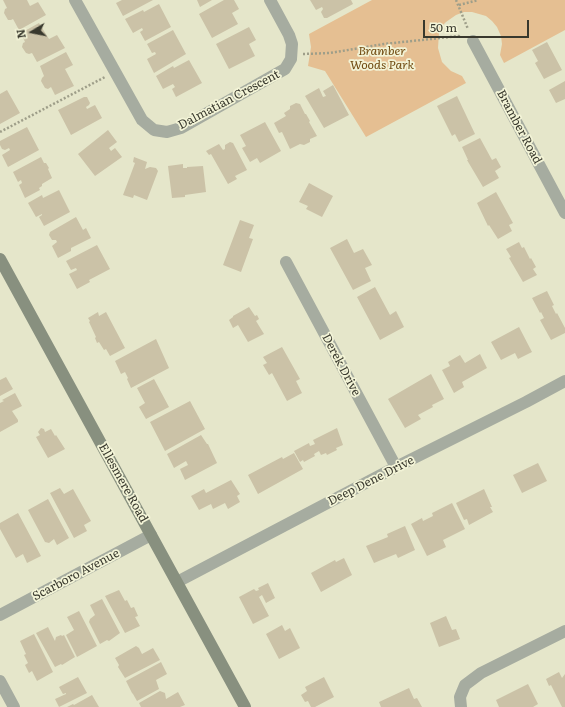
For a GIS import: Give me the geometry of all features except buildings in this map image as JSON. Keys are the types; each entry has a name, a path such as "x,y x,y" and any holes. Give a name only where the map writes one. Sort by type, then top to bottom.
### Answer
{"main road":[{"name":"Ellesmere Road","path":"0,259 245,707"}],"street":[{"name":"Dalmatian Crescent","path":"75,0 142,120 154,130 167,132 181,128 285,69 291,59 292,44 289,35 270,0"},
{"name":"Bramber Road","path":"473,41 565,213"},
{"name":"Derek Drive","path":"286,262 396,467"},
{"name":"Deep Dene Drive","path":"177,582 396,467 565,381"},
{"name":"Scarboro Avenue","path":"0,615 151,535"},
{"path":"461,707 460,697 465,685 481,673 565,631"},
{"path":"0,681 14,707"}],"path":[{"path":"456,0 473,41"},
{"path":"459,5 478,0"},
{"path":"310,54 459,36 473,41"},
{"path":"0,132 98,81 114,71"}],"green space":[{"name":"Bramber Woods Park","path":"372,0 565,0 565,30 504,63 500,55 502,44 501,36 497,27 492,21 486,16 472,12 464,12 456,15 442,26 439,33 438,48 442,62 451,71 462,76 466,83 366,137 325,71 308,66 311,47 309,34"}]}
